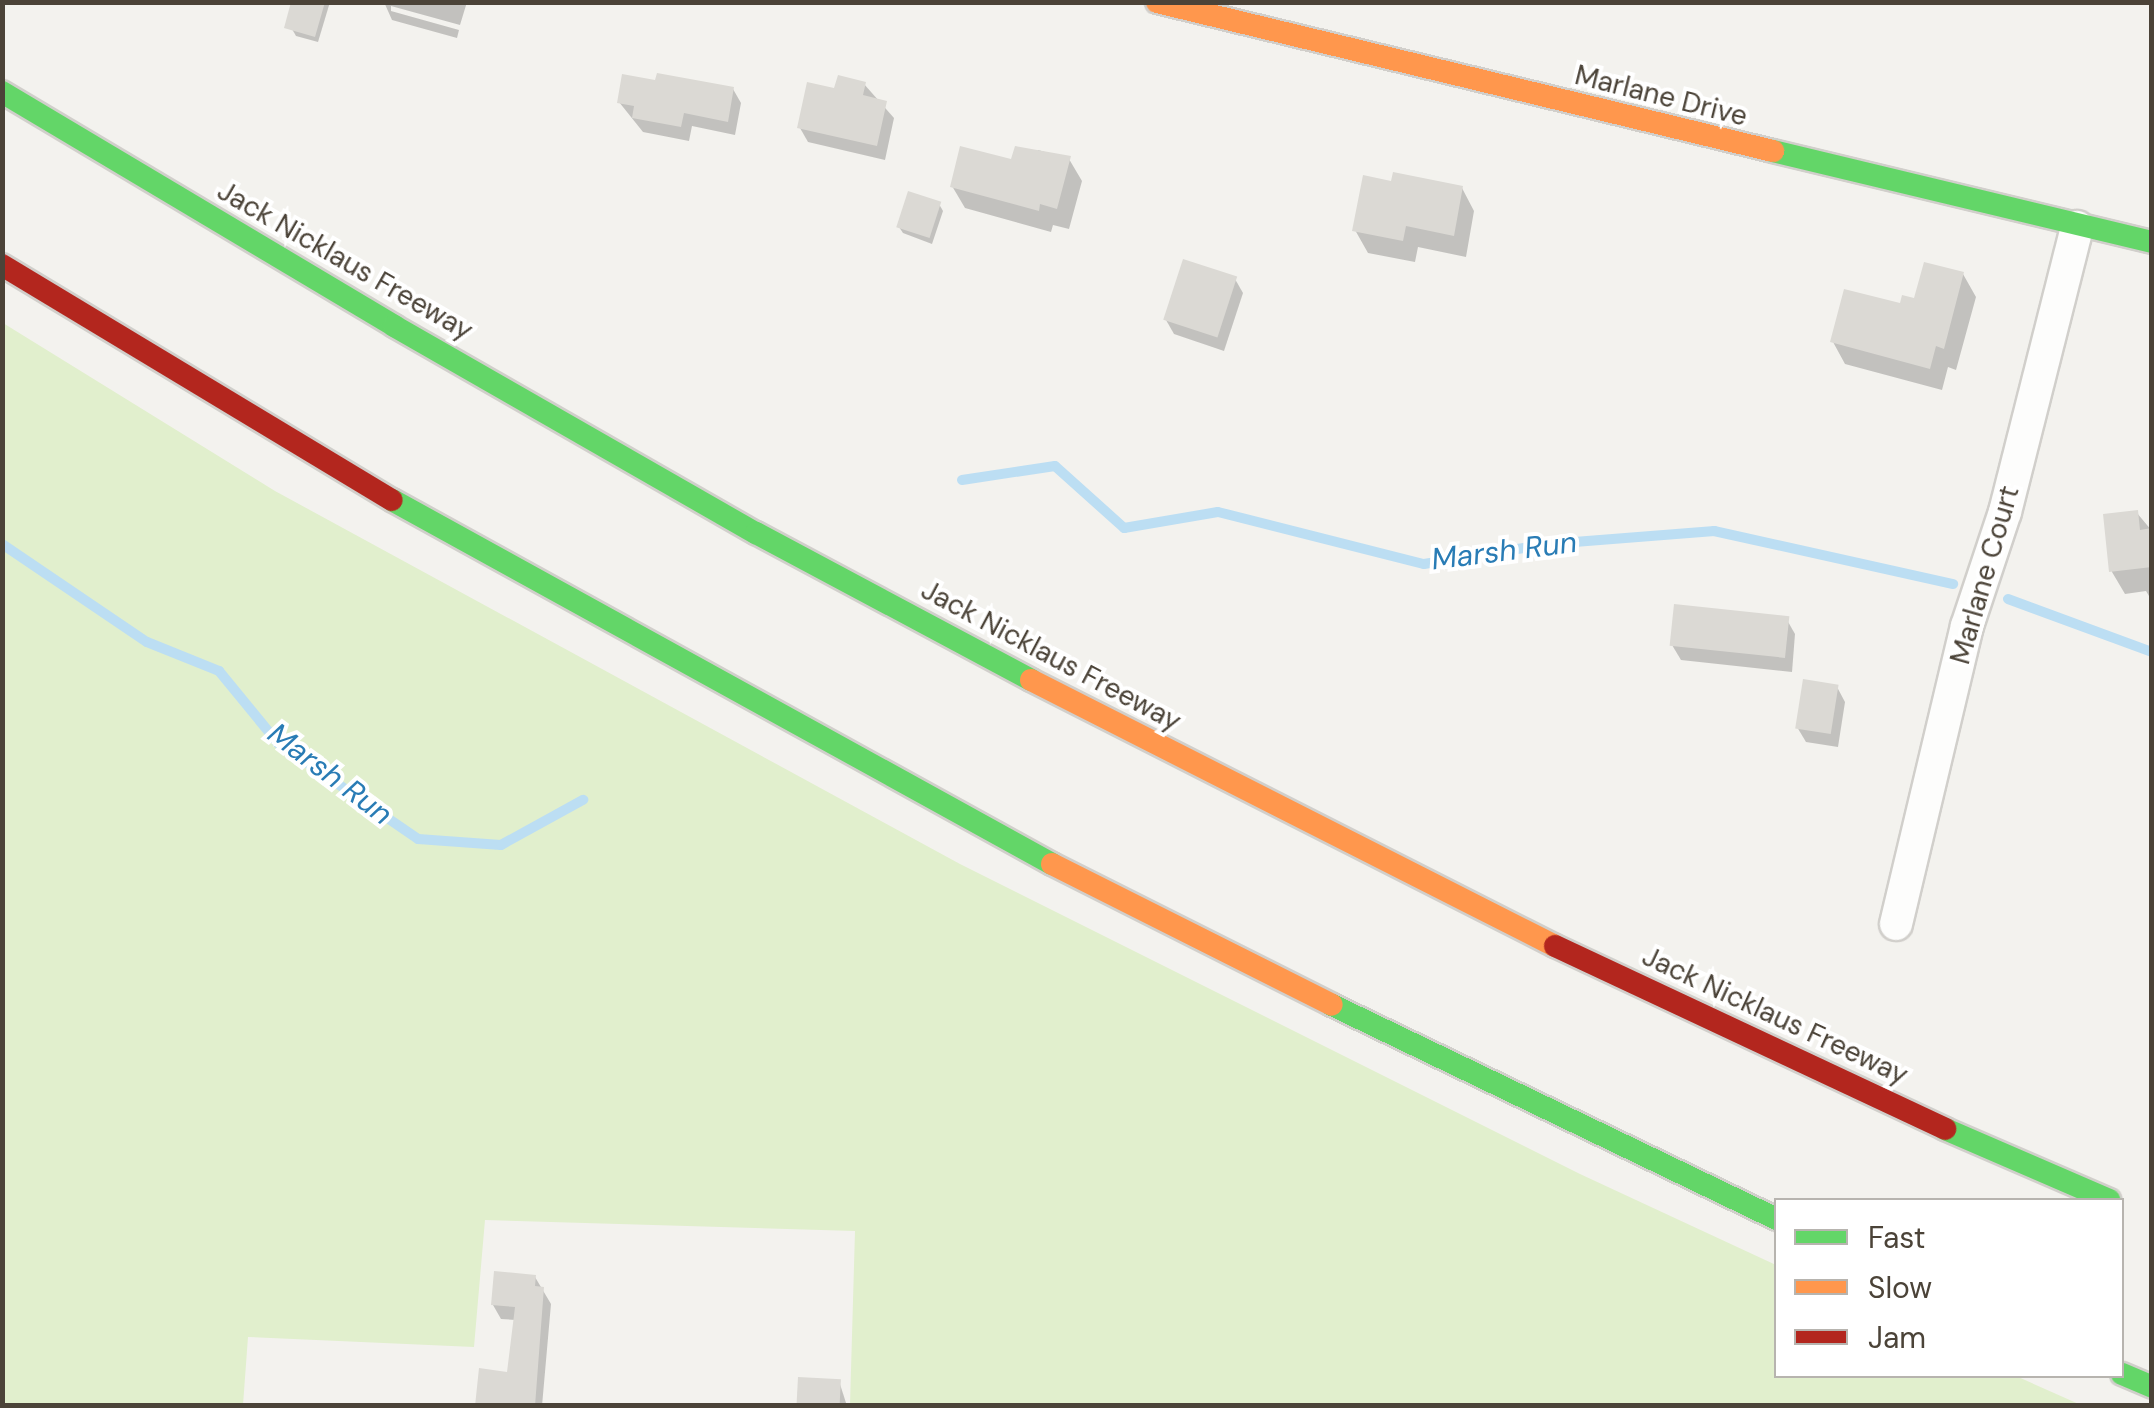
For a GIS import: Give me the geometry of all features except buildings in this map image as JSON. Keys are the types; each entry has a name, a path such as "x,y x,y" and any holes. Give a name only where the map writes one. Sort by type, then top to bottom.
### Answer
{"main road":[{"name":"Marlane Drive","path":"1157,2 2152,242"},
{"name":"Jack Nicklaus Freeway","path":"2,92 377,316 756,533 1155,746 1580,957 1906,1112 2104,1198"},
{"path":"2,265 326,463 1081,880 1487,1082 1774,1218"},
{"path":"2124,1375 2152,1388"}],"street":[{"name":"Marlane Court","path":"1896,924 1967,626 2005,512 2078,227"}],"green space":[{"path":"3,323 275,491 960,864 1580,1174 1774,1264 1774,1378 2020,1378 2081,1405 850,1405 855,1231 485,1220 474,1347 248,1337 243,1405 3,1405"}],"waterway":[{"name":"Marsh Run","path":"962,480 1055,466 1124,528 1218,512 1424,564 1549,544 1714,531 1953,584"},
{"name":"Marsh Run","path":"2,544 147,642 219,671 278,743 418,839 501,845 583,800"},
{"name":"Marsh Run","path":"2008,599 2152,652"}],"traffic: fast":[{"path":"2,92 394,326 756,533 1031,680"},
{"path":"1773,151 2152,242"},
{"path":"392,500 1052,864"},
{"path":"1332,1005 1774,1218"},
{"path":"1945,1129 2104,1198"},
{"path":"2124,1375 2152,1387"}],"traffic: slow":[{"path":"1157,2 1773,151"},
{"path":"1031,680 1555,946"},
{"path":"1052,864 1332,1005"}],"traffic: jam":[{"path":"2,265 392,500"},
{"path":"1555,946 1945,1129"}]}
